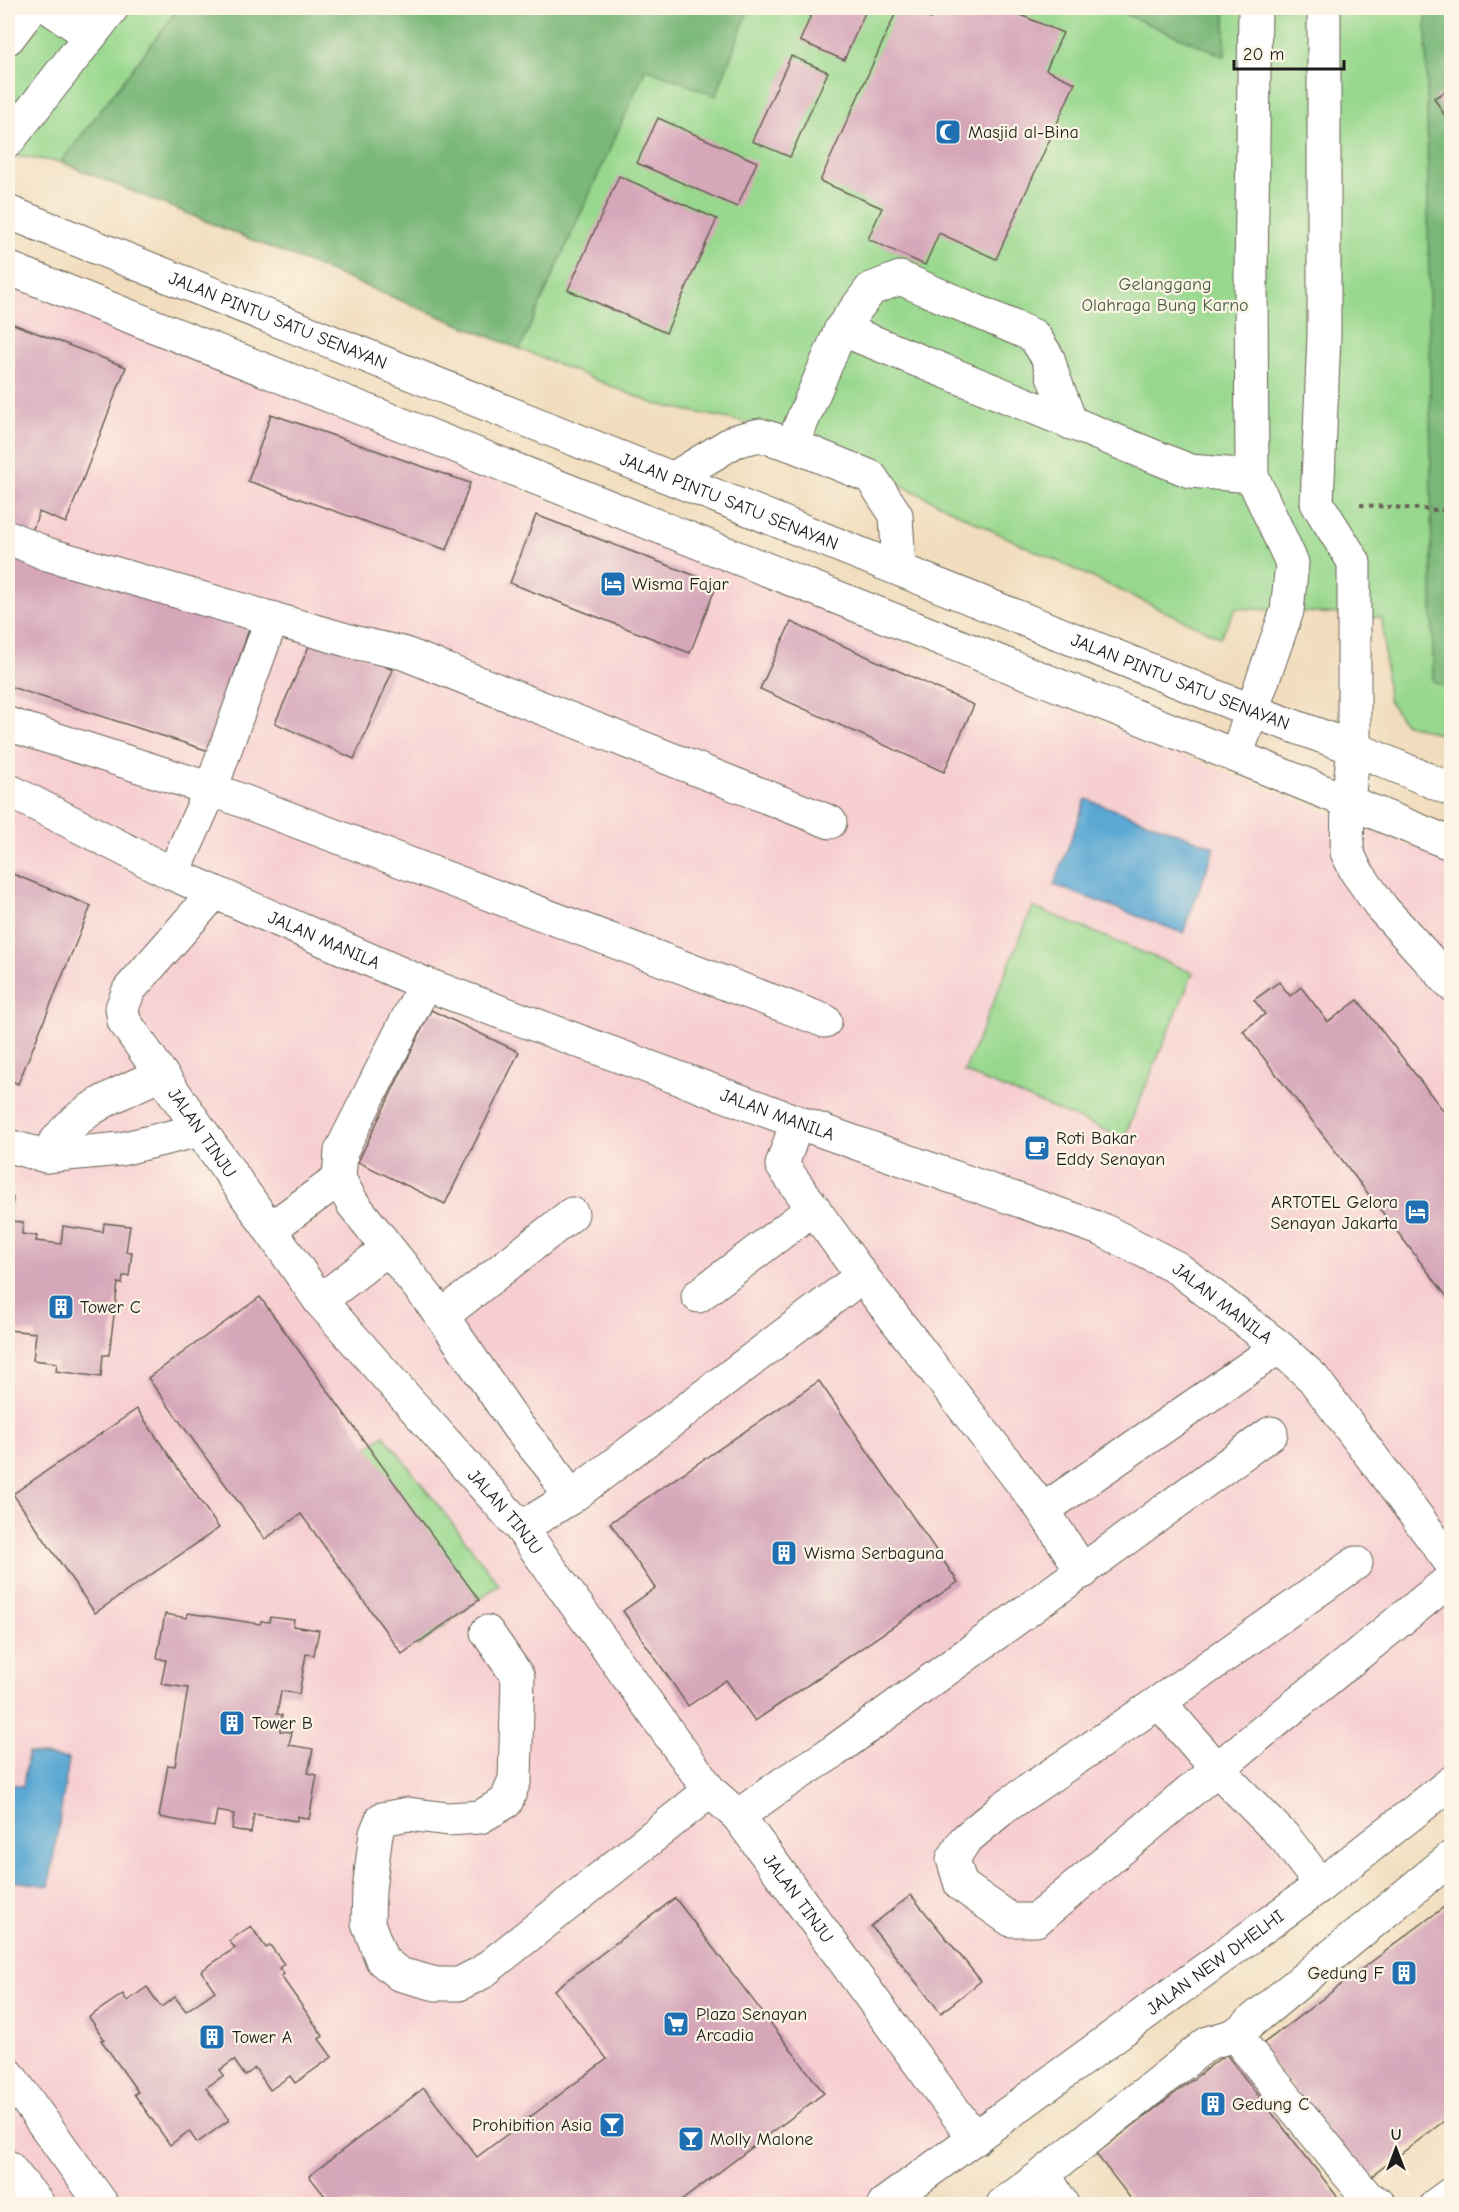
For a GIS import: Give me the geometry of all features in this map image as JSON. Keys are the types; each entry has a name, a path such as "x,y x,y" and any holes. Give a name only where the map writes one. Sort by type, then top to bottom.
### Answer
{"street":[{"path":"8,38 31,8"},
{"path":"50,8 90,35"},
{"path":"8,141 112,8"},
{"path":"1236,756 1287,610 1292,563 1252,476 1251,273 1256,8"},
{"path":"1324,8 1324,335 1317,503 1354,562 1354,748 1348,801 1347,852 1356,871 1382,908 1452,986"},
{"name":"JALAN PINTU SATU SENAYAN","path":"8,212 1252,711 1354,748 1452,790"},
{"path":"8,268 1452,844"},
{"path":"792,445 841,329 872,289 900,278 1034,336 1048,358 1071,423"},
{"path":"841,329 1190,471 1252,476"},
{"path":"674,478 735,441 760,435 792,445 871,477 896,515 899,568"},
{"path":"8,537 47,554 357,643 403,653 830,822"},
{"path":"173,874 211,789 272,618"},
{"path":"8,724 211,789 825,1021"},
{"name":"JALAN MANILA","path":"8,790 173,874 425,984 797,1122 1103,1230 1177,1268 1279,1347 1313,1378 1452,1564"},
{"name":"JALAN TINJU","path":"214,892 129,990 122,1008 124,1021 320,1301 521,1528 710,1791 738,1816 975,2139"},
{"path":"425,984 341,1152 339,1179 353,1204 442,1316 518,1427 551,1467 570,1498"},
{"path":"45,1156 58,1137 98,1103 161,1074"},
{"path":"797,1122 782,1165 862,1276 1043,1510 1083,1572"},
{"path":"8,1146 45,1156 121,1149 200,1130"},
{"path":"270,1229 339,1179"},
{"path":"699,1296 814,1209"},
{"path":"442,1316 572,1214"},
{"path":"320,1301 387,1248"},
{"path":"521,1528 570,1498 862,1276"},
{"path":"1043,1510 1279,1347"},
{"path":"738,1816 833,1752 1271,1433"},
{"path":"1356,1563 1159,1702 1002,1808 966,1840 953,1858 961,1885 1011,1920 1036,1920 1452,1578"},
{"path":"487,1632 518,1677 515,1779 506,1802 480,1817 448,1819 408,1814 382,1819 376,1833 369,1890 368,1923 382,1960 399,1974 436,1984 459,1984 481,1973 710,1791"},
{"path":"1159,1702 1217,1769 1286,1839 1320,1885"},
{"name":"JALAN NEW DHELHI","path":"884,2205 1320,1885 1452,1782"},
{"path":"1003,2205 1208,2043 1235,2035 1452,1857"},
{"path":"1235,2035 1367,2197 1379,2205"},
{"path":"8,2074 102,2205"},
{"path":"8,2166 38,2205"},
{"path":"1044,2174 1062,2205"},
{"path":"1437,2205 1452,2193"}],"path":[{"path":"1317,503 1452,511"}],"shaded area":[{"path":"8,283 1442,859 1451,867 1451,1794 899,2204 8,2204"}],"green space":[{"name":"Gelanggang Olahraga Bung Karno","path":"8,8 1451,8 1451,738 1404,723 1388,700 1382,618 1236,608 1220,637 995,532 798,433 655,404 61,162 8,155"},
{"path":"179,8 749,8 716,96 646,68 520,349 61,162"},
{"path":"1110,8 1225,8 1225,56"},
{"path":"1426,8 1452,8 1451,690 1433,681"},
{"path":"1033,907 1193,973 1124,1138 964,1072"},
{"path":"384,1435 499,1584 418,1646 302,1497"}],"water":[{"path":"1086,799 1215,847 1183,933 1054,885"},
{"path":"28,1753 69,1759 49,1886 14,1881 12,1889 8,1888 10,1841 8,1840 8,1799 10,1784 23,1786"}],"building":[{"path":"814,8 867,8 844,60 800,41"},
{"name":"Masjid al-Bina","path":"898,8 904,8 931,19 936,8 1004,8 1063,33 1046,70 1075,83 996,259 939,233 925,265 868,239 882,208 820,181"},
{"path":"791,56 828,72 790,157 752,141"},
{"path":"1452,88 1452,127 1434,98"},
{"path":"658,118 757,162 737,207 637,163"},
{"path":"619,176 717,219 666,333 568,290"},
{"path":"8,322 126,367 66,523 39,512 29,540 8,532"},
{"path":"271,414 470,483 447,550 248,481"},
{"name":"Wisma Fajar","path":"536,515 717,584 690,653 510,583"},
{"path":"8,548 250,626 209,751 8,686"},
{"path":"791,622 974,705 944,772 760,689"},
{"path":"314,635 393,670 354,759 275,723"},
{"path":"8,872 91,906 18,1084 8,1079"},
{"name":"ARTOTEL Gelora Senayan Jakarta","path":"1279,982 1290,996 1301,987 1328,1022 1358,1000 1452,1122 1452,1303 1243,1031 1265,1014 1254,1000"},
{"path":"431,1010 519,1052 445,1204 358,1162"},
{"name":"Tower C","path":"8,1197 13,1198 10,1221 23,1222 22,1234 37,1236 36,1241 61,1244 63,1226 103,1232 104,1223 130,1226 126,1252 132,1252 129,1276 123,1276 122,1284 118,1283 109,1355 103,1355 101,1377 56,1371 57,1363 33,1360 36,1333 8,1330"},
{"path":"260,1297 479,1600 402,1654 301,1514 265,1539 148,1378"},
{"name":"Wisma Serbaguna","path":"819,1381 958,1582 755,1721 726,1680 688,1706 623,1611 655,1588 610,1523"},
{"path":"137,1409 219,1528 95,1613 13,1494"},
{"name":"Tower B","path":"188,1613 260,1624 261,1621 269,1622 270,1617 294,1620 293,1626 319,1630 314,1655 306,1654 299,1694 281,1691 277,1714 282,1715 280,1731 292,1732 289,1745 313,1749 308,1773 317,1775 309,1819 297,1816 297,1821 254,1814 251,1833 232,1829 234,1814 217,1811 214,1827 159,1817 168,1765 175,1766 188,1688 161,1684 166,1660 157,1658 165,1614 187,1618"},
{"path":"911,1895 981,1981 941,2013 871,1926"},
{"name":"Plaza Senayan Arcadia","path":"675,1898 824,2093 677,2204 331,2204 309,2176 424,2088 477,2157 607,2059 554,1990"},
{"name":"Gedung F","path":"1452,1901 1452,2115 1365,2181 1260,2046"},
{"name":"Tower A","path":"251,1926 266,1948 270,1945 284,1964 279,1968 284,1974 281,1976 323,2036 319,2039 332,2057 295,2083 290,2076 270,2090 255,2068 245,2076 234,2060 220,2070 224,2075 206,2088 229,2120 197,2143 189,2131 170,2145 134,2094 138,2092 101,2040 104,2039 89,2017 123,1994 127,2001 147,1987 161,2007 175,1997 186,2011 215,1991 201,1971 235,1948 229,1941"},
{"name":"Gedung C","path":"1226,2054 1343,2204 1135,2204 1096,2154"}],"place":[{"name":"Masjid al-Bina","path":"948,132"},
{"name":"Wisma Fajar","path":"613,584"},
{"name":"Roti Bakar Eddy Senayan","path":"1037,1148"},
{"name":"ARTOTEL Gelora Senayan Jakarta","path":"1417,1212"},
{"name":"Tower C","path":"61,1307"},
{"name":"Wisma Serbaguna","path":"784,1553"},
{"name":"Tower B","path":"232,1723"},
{"name":"Gedung F","path":"1404,1973"},
{"name":"Plaza Senayan Arcadia","path":"676,2024"},
{"name":"Tower A","path":"212,2037"},
{"name":"Gedung C","path":"1213,2104"},
{"name":"Prohibition Asia","path":"612,2125"},
{"name":"Molly Malone","path":"691,2139"}]}
